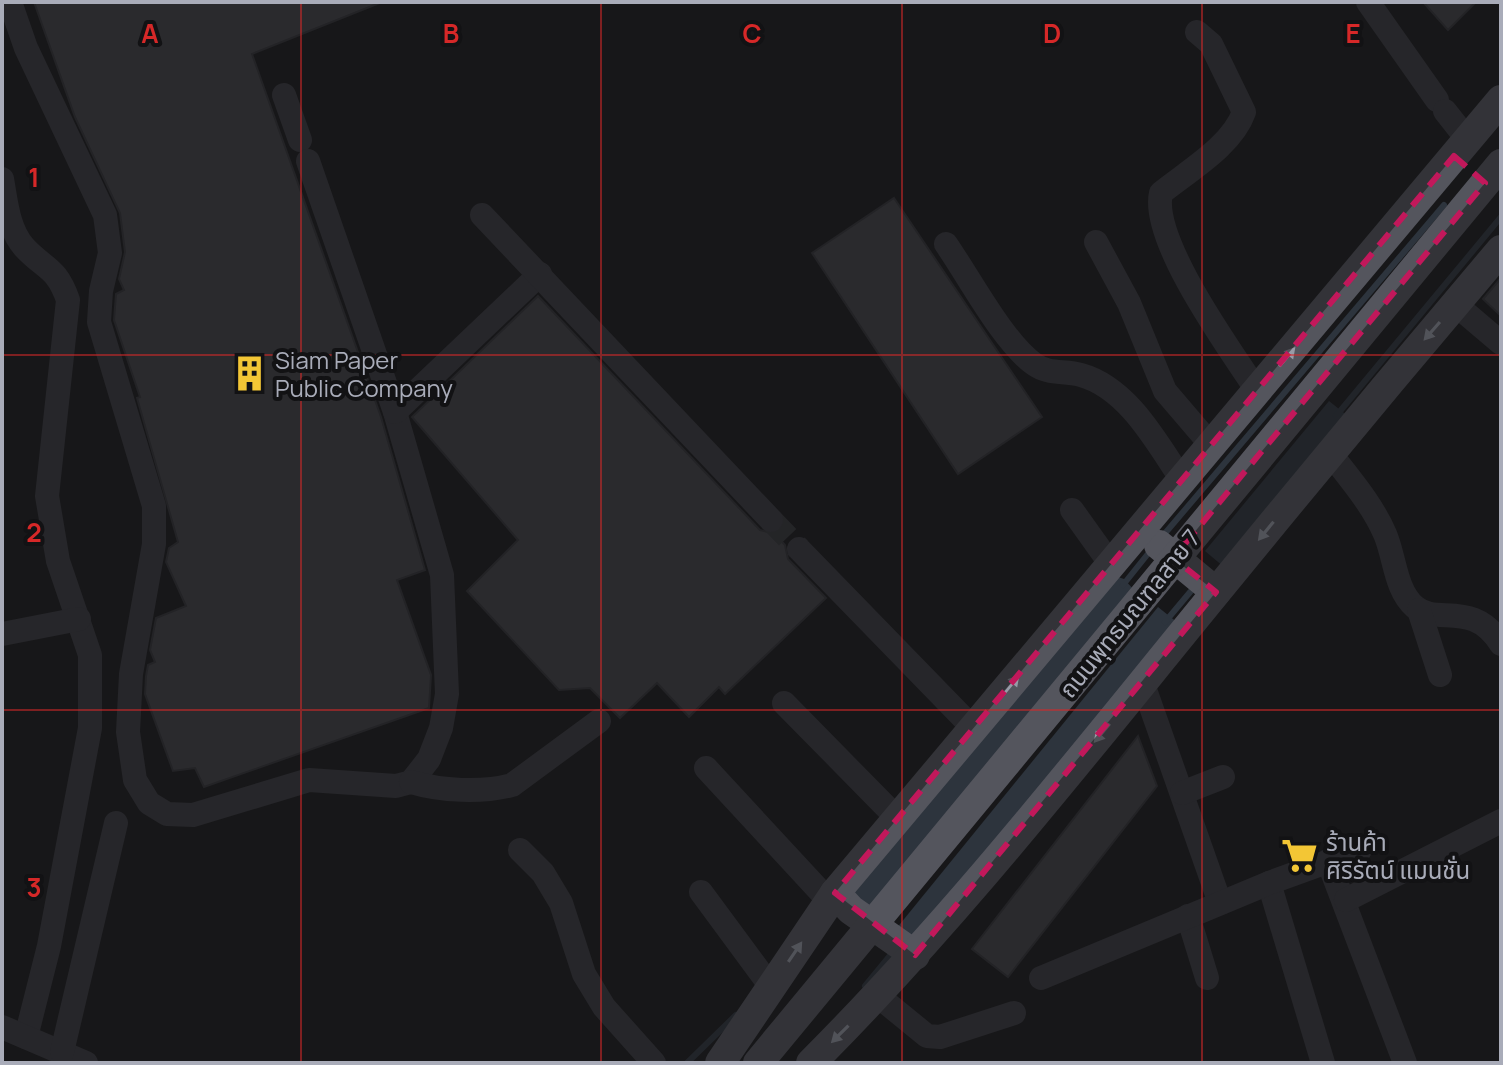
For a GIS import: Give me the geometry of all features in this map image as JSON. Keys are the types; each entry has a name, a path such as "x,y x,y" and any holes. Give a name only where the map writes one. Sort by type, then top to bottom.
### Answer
{"main road":[{"path":"720,1063 832,897 1501,100"},
{"path":"1461,148 1493,174"},
{"name":"ถนนพุทธมณฑลสาย 7","path":"758,1063 874,927 1173,558 1493,174"},
{"path":"811,1063 915,955 1501,250"},
{"path":"1141,531 1216,592"},
{"path":"832,897 915,955"}],"street":[{"path":"10,2 26,48 105,215 110,253 101,291 99,322 154,506 154,544 131,674 128,732 135,780 149,803 167,814 193,815 309,780 500,788 512,785 599,721"},
{"path":"1368,2 1441,105 1461,148"},
{"path":"1197,32 1211,44 1244,112 1229,137 1161,193 1159,214 1179,264 1258,392"},
{"path":"284,95 395,412 442,575 447,694 441,728 429,759 411,782"},
{"path":"2,179 12,228 23,246 60,277 68,300 47,496 58,561 90,655 90,728 49,946 26,1037"},
{"path":"482,215 771,520"},
{"path":"1096,242 1129,303 1165,391 1212,446"},
{"path":"946,244 1017,348 1043,370 1080,374 1104,385 1148,429 1182,480"},
{"path":"395,412 540,274"},
{"path":"1455,304 1501,343"},
{"path":"1330,453 1361,494 1385,534 1400,581 1409,601 1419,610 1440,675"},
{"path":"1072,510 1112,566"},
{"path":"799,549 974,729"},
{"path":"1419,610 1453,613 1477,620 1501,644"},
{"path":"2,634 79,619"},
{"path":"1143,684 1220,903"},
{"path":"784,703 899,820"},
{"path":"706,768 832,897"},
{"path":"1182,793 1223,777"},
{"path":"1346,900 1501,821"},
{"path":"2,1027 76,1060 116,823"},
{"path":"520,850 543,873 561,903 584,974 604,1007 654,1063"},
{"path":"1041,978 1269,883 1360,850"},
{"path":"1328,861 1346,900 1405,1063"},
{"path":"1269,883 1323,1063"},
{"path":"701,892 771,987"},
{"path":"1188,916 1207,978"},
{"path":"878,996 927,1036 940,1037 1014,1013"}],"highlighted area":[{"path":"1454,156 1485,183 1173,558 1216,592 915,955 835,893"}],"shaded area":[{"path":"1329,401 1349,417 1224,567 1205,551"},
{"path":"1115,576 1124,579 1135,591 871,909 853,894"},
{"path":"1158,607 1178,623 912,938 896,929"}],"building":[{"name":"Siam Paper Public Company","path":"34,2 382,2 252,54 381,417 425,570 397,580 431,675 429,708 204,787 195,768 173,771 145,694 146,676 148,665 155,662 150,650 156,618 186,606 166,562 169,548 178,542 137,398 140,397 114,320 116,294 124,290 119,279 125,252 120,213 75,117"},
{"path":"1423,2 1476,2 1448,30"},
{"path":"894,198 1042,417 958,474 812,253"},
{"path":"1501,278 1501,316 1483,299"},
{"path":"538,296 760,530 775,534 785,545 788,559 826,598 725,694 719,687 689,717 657,683 620,718 590,688 559,690 467,591 518,540 412,417"},
{"path":"1138,736 1157,786 1008,977 972,949"}],"waterway":[{"path":"1161,538 1444,205"},
{"path":"1336,416 1501,217"},
{"path":"1123,585 1151,550"},
{"path":"1165,622 1196,585"},
{"path":"865,986 893,952"},
{"path":"687,1063 736,1015"}],"tunnel":[{"path":"771,520 799,549"}],"place":[{"name":"Siam Paper Public Company","path":"249,373"},
{"name":"ร้านค้า ศิริรัตน์ แมนชั่น","path":"1300,855"}]}
